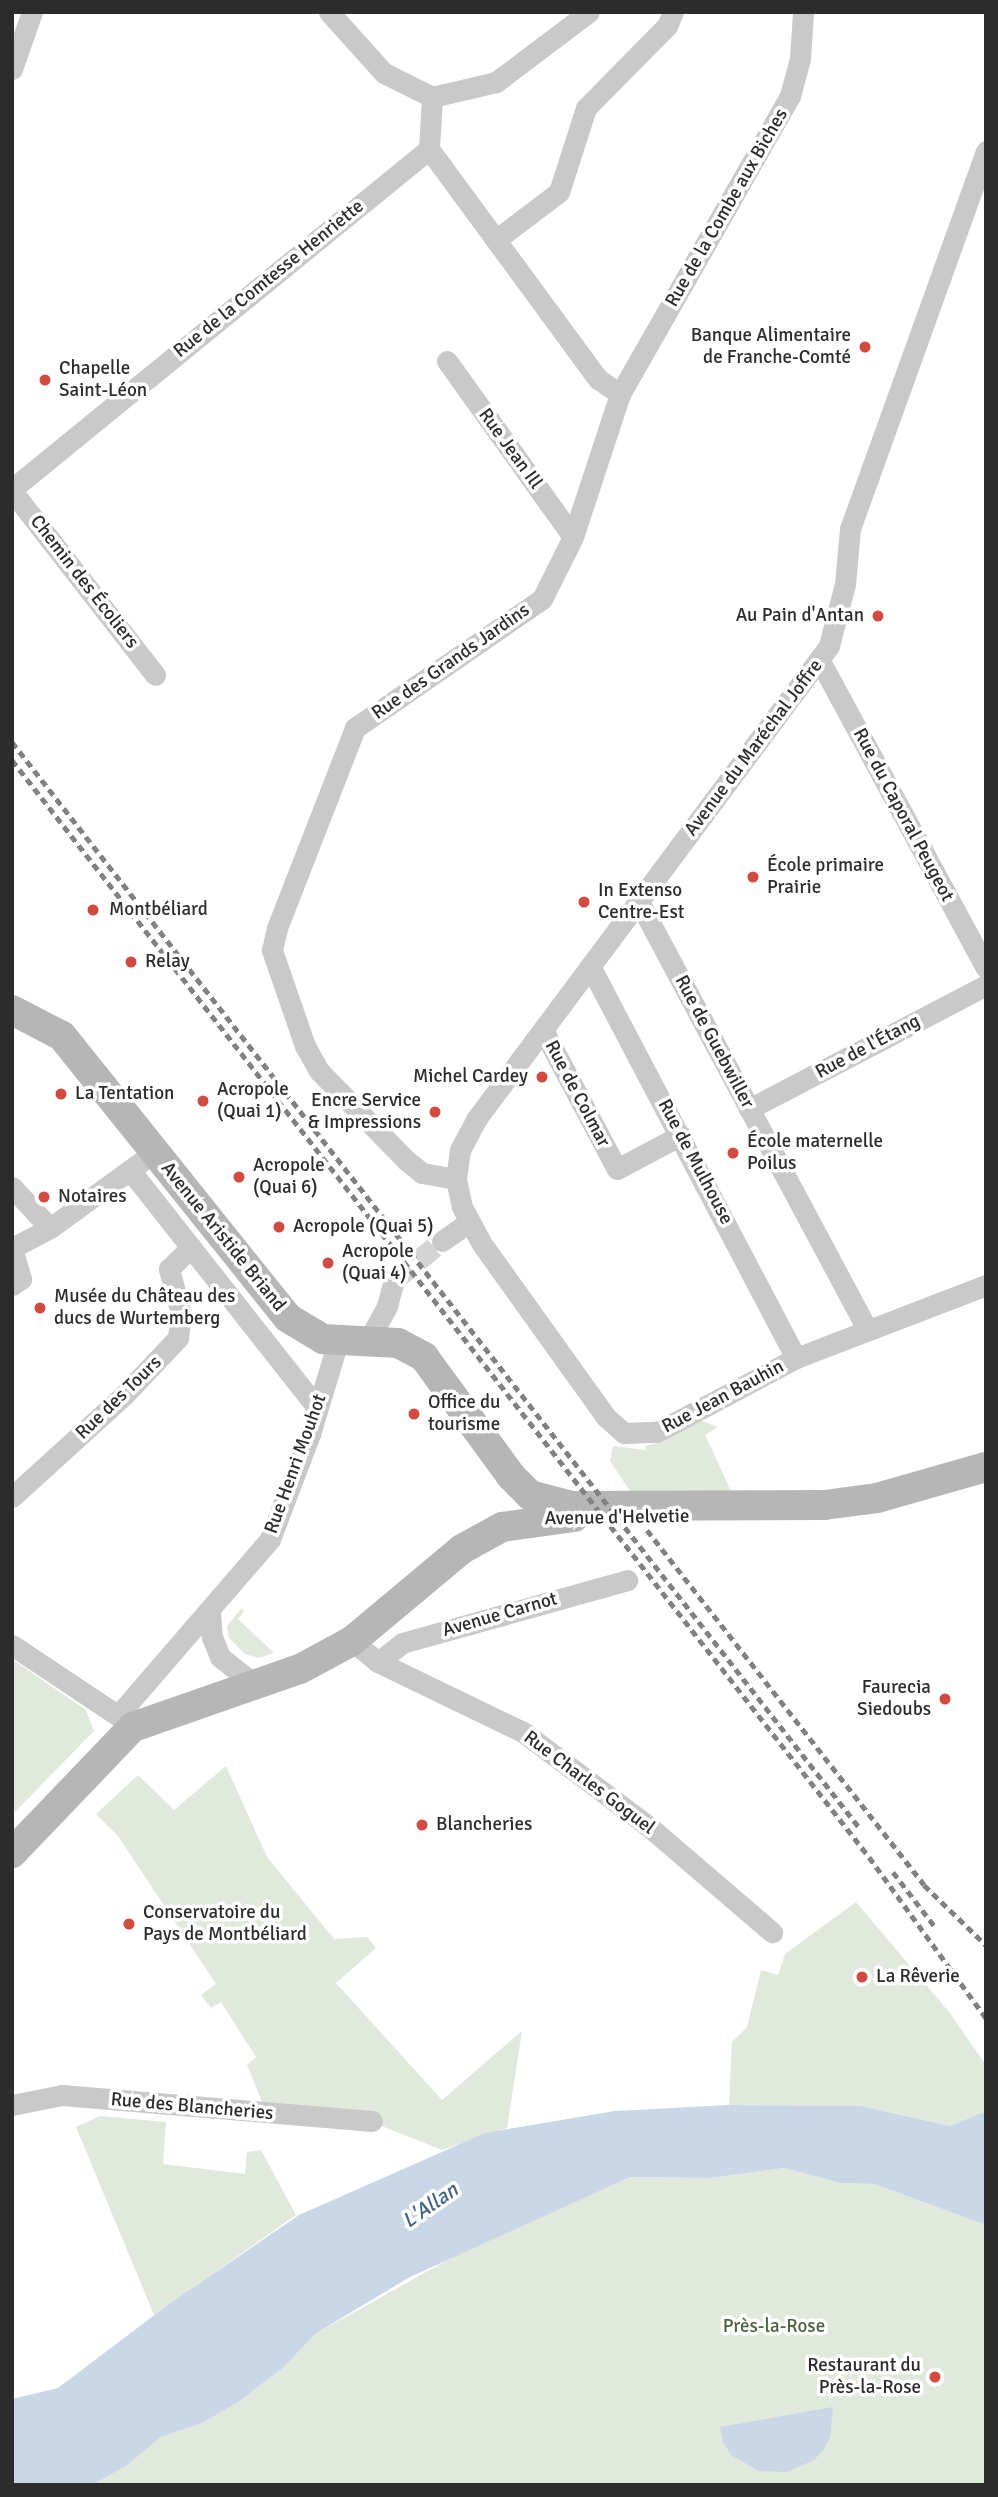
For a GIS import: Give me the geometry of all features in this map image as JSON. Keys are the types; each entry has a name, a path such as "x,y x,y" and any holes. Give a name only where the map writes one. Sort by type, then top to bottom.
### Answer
{"main road":[{"name":"Avenue Aristide Briand","path":"12,1010 62,1036 288,1318 323,1339 369,1339 398,1343 424,1357 511,1476 530,1495 572,1506"},
{"name":"Avenue d'Helvetie","path":"572,1506 824,1505 877,1497 986,1466"},
{"path":"502,1527 513,1507 511,1476"},
{"name":"Avenue d'Helvetie","path":"127,1720 300,1669 352,1641 462,1549 502,1527 576,1517 824,1520 872,1513 986,1481"},
{"path":"12,1853 127,1720"}],"street":[{"path":"12,69 32,12"},
{"path":"329,12 384,74 432,97 496,82 589,12"},
{"path":"497,239 559,192 586,108 667,26 673,12"},
{"name":"Rue de la Combe aux Biches","path":"620,394 790,96 800,59 803,12"},
{"path":"432,97 429,149 598,379 620,394"},
{"name":"Rue de la Comtesse Henriette","path":"12,490 429,149"},
{"name":"Avenue du Maréchal Joffre","path":"469,1222 456,1179 460,1150 477,1118 820,661 839,615 849,528 986,151"},
{"name":"Rue Jean Ill","path":"447,361 573,537"},
{"name":"Rue des Grands Jardins","path":"456,1179 422,1173 414,1167 327,1082 305,1046 272,950 325,797 355,728 542,598 573,537 620,394"},
{"name":"Chemin des Écoliers","path":"12,490 155,675"},
{"name":"Rue du Caporal Peugeot","path":"820,661 986,968"},
{"name":"Rue de Guebwiller","path":"639,902 868,1331"},
{"name":"Rue de Mulhouse","path":"590,966 681,1135 796,1359"},
{"name":"Rue de l'Étang","path":"749,1109 986,985"},
{"name":"Rue de Colmar","path":"543,1030 617,1169 681,1135"},
{"path":"12,1285 21,1279 12,1247 50,1228 155,1152"},
{"path":"130,1170 317,1408"},
{"path":"12,1187 50,1228"},
{"path":"442,1241 469,1222"},
{"name":"Rue Jean Bauhin","path":"469,1222 606,1417 624,1433 657,1432 796,1359 986,1285"},
{"name":"Rue des Tours","path":"12,1497 168,1351 182,1324 169,1269 191,1247"},
{"path":"369,1339 387,1306 394,1280"},
{"name":"Rue Henri Mouhot","path":"127,1720 210,1611 270,1539 338,1341"},
{"name":"Avenue Carnot","path":"378,1662 402,1643 627,1580"},
{"path":"210,1611 212,1637 220,1657 253,1683"},
{"name":"Rue Charles Goguel","path":"352,1641 378,1662 523,1732 647,1825 772,1932"},
{"path":"12,1645 127,1720"},
{"name":"Rue des Blancheries","path":"12,2105 62,2095 372,2121"}],"green space":[{"path":"697,1419 718,1427 705,1435 734,1497 632,1494 610,1461 613,1446 646,1450 645,1446 663,1442"},
{"path":"241,1609 244,1611 238,1619 274,1653 258,1658 245,1654 229,1638 227,1626"},
{"path":"12,1659 86,1710 94,1731 12,1815"},
{"path":"226,1766 267,1857 334,1939 367,1937 376,1948 336,1983 442,2100 522,2031 507,2128 442,2150 344,2111 263,2104 247,2065 256,2057 221,2002 211,2008 201,1995 216,1984 118,1836 96,1814 138,1775 174,1810"},
{"path":"856,1902 949,2012 986,2065 986,2111 950,2126 861,2106 729,2105 732,2042 747,2027 761,1970 778,1975 785,1954"},
{"path":"100,2116 166,2122 163,2164 245,2174 247,2152 261,2150 296,2215 154,2315 76,2127"},
{"name":"Près-la-Rose","path":"784,2168 841,2183 874,2184 986,2225 986,2485 92,2485 125,2466 161,2437 202,2423 237,2403 283,2368 315,2334 469,2248 630,2177 710,2178"}],"water":[{"name":"L'Allan","path":"729,2105 861,2106 950,2126 986,2111 986,2225 874,2184 841,2183 784,2168 710,2178 630,2177 410,2277 315,2334 283,2368 237,2403 202,2423 161,2437 126,2466 92,2485 12,2485 12,2399 58,2388 169,2304 299,2215 485,2133 615,2111"},
{"path":"833,2407 830,2438 824,2449 814,2460 787,2472 759,2471 731,2455 723,2442 720,2427"}],"tunnel":[{"path":"394,1280 442,1241"}],"railway":[{"path":"12,742 861,1830"},
{"path":"12,760 869,1857 986,2018"},
{"path":"647,1530 924,1885 986,1945"},
{"path":"893,1872 935,1927"}],"place":[{"name":"Banque Alimentaire de Franche-Comté","path":"865,347"},
{"name":"Chapelle Saint-Léon","path":"45,380"},
{"name":"Au Pain d'Antan","path":"878,616"},
{"name":"École primaire Prairie","path":"753,877"},
{"name":"In Extenso Centre-Est","path":"584,902"},
{"name":"Montbéliard","path":"93,910"},
{"name":"Relay","path":"131,962"},
{"name":"Michel Cardey","path":"542,1077"},
{"name":"La Tentation","path":"61,1094"},
{"name":"Acropole (Quai 1)","path":"203,1101"},
{"name":"Encre Service & Impressions","path":"435,1112"},
{"name":"École maternelle Poilus","path":"733,1153"},
{"name":"Acropole (Quai 6)","path":"239,1177"},
{"name":"Notaires","path":"44,1197"},
{"name":"Acropole (Quai 5)","path":"279,1227"},
{"name":"Acropole (Quai 4)","path":"328,1263"},
{"name":"Musée du Château des ducs de Wurtemberg","path":"40,1308"},
{"name":"Office du tourisme","path":"414,1414"},
{"name":"Faurecia Siedoubs","path":"945,1699"},
{"name":"Blancheries","path":"422,1825"},
{"name":"Conservatoire du Pays de Montbéliard","path":"129,1924"},
{"name":"La Rêverie","path":"862,1977"},
{"name":"Restaurant du Près-la-Rose","path":"935,2377"}]}
